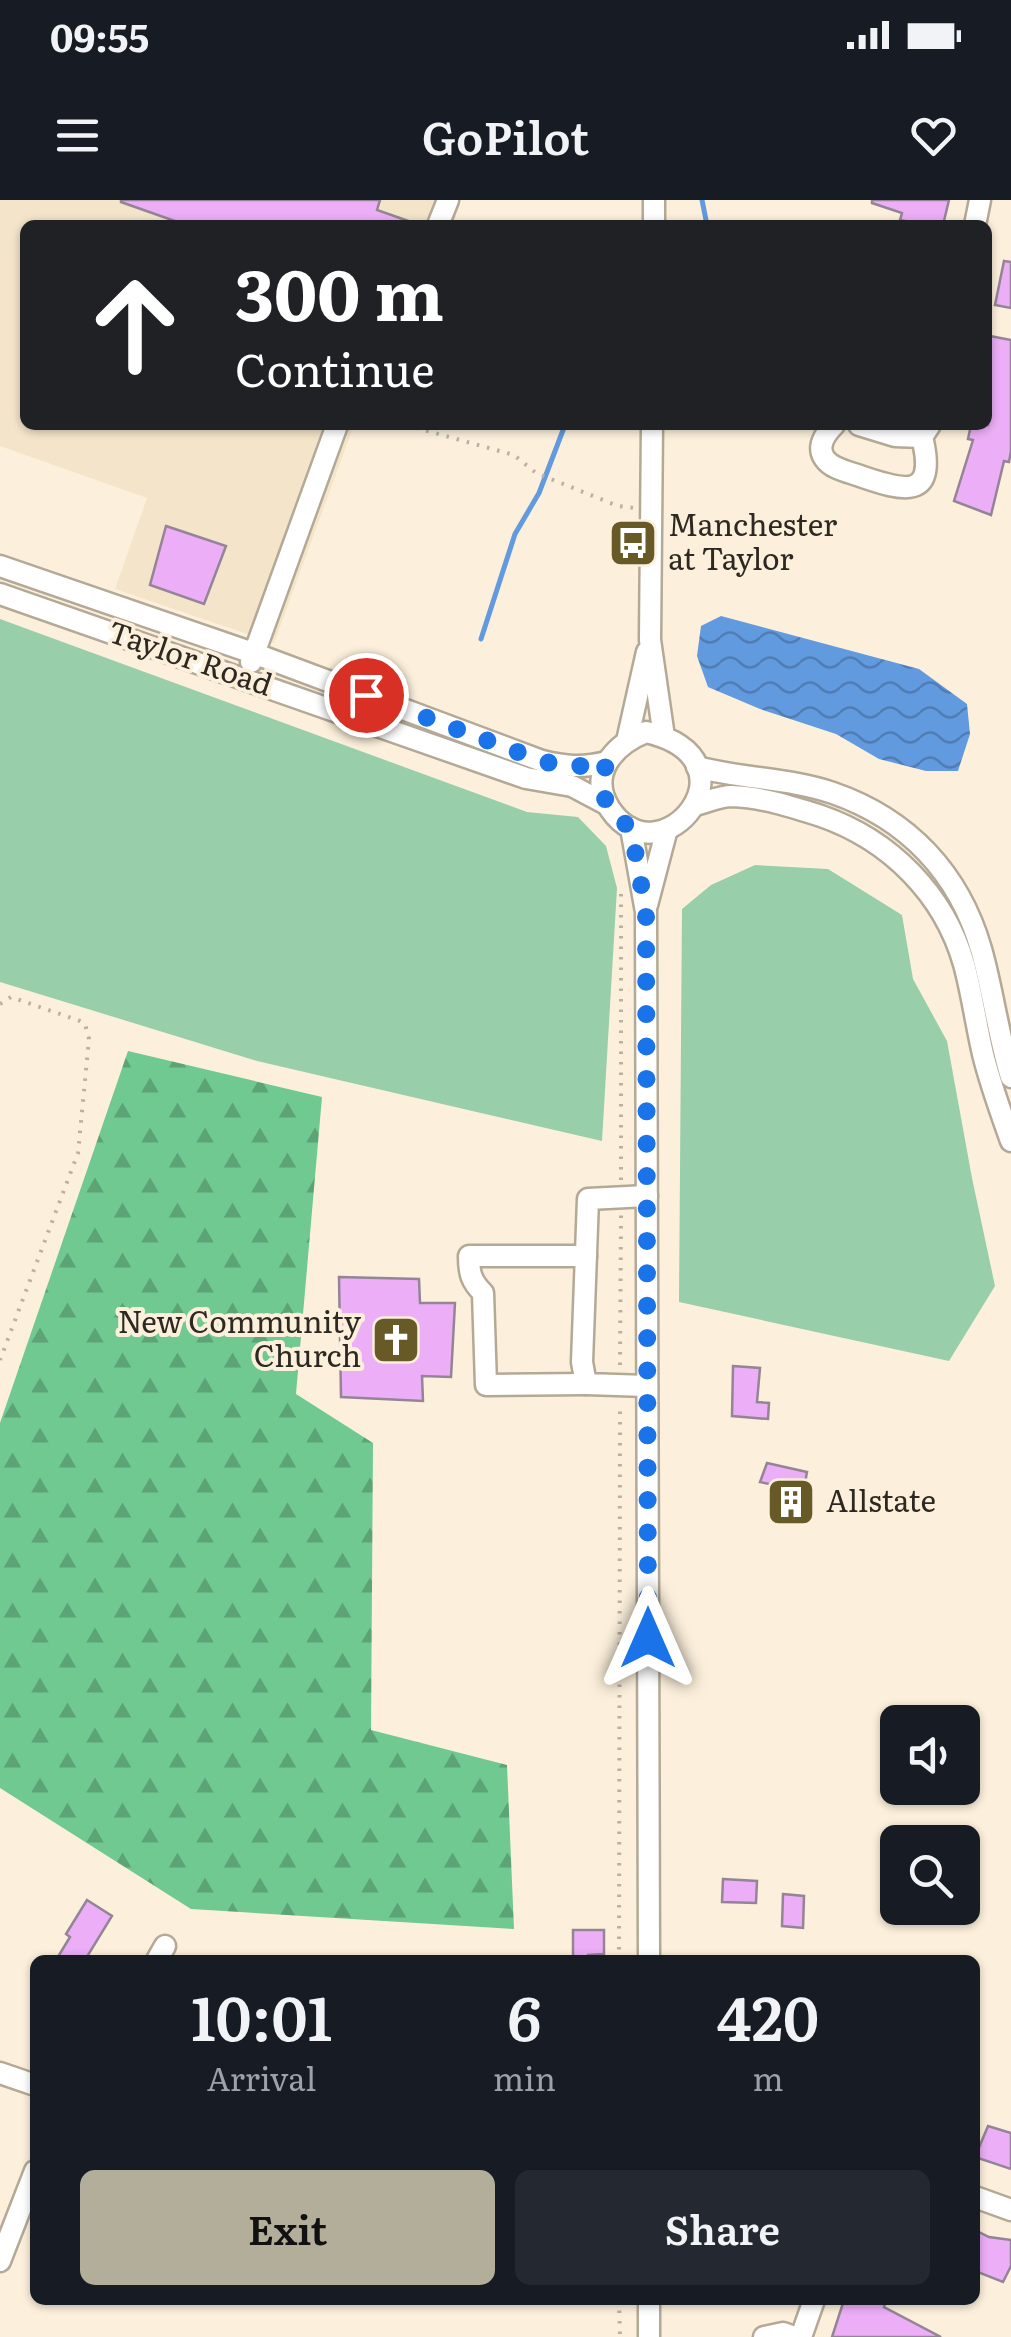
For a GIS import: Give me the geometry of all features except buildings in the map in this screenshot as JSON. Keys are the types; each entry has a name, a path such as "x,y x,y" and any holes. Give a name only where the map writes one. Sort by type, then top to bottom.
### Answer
{"street":[{"path":"246,678 334,430"},
{"path":"652,430 650,640 664,737"},
{"path":"829,430 821,450 827,462 894,488 909,488 923,478 926,431 895,436 875,430"},
{"name":"Taylor Road","path":"0,566 253,653 542,761 585,768 607,762"},
{"name":"Taylor Road","path":"0,594 526,778 572,786 606,804"},
{"path":"627,740 650,640"},
{"path":"646,732 664,737 679,743 690,754 700,780 695,805 686,817 667,829 647,833 616,818 606,804 602,783 607,762 627,740 646,732"},
{"path":"697,767 830,792 854,801 924,847 962,898 984,1058 1011,1141"},
{"path":"695,805 728,796 797,808 855,830 890,854 926,888 973,958 1011,1076"},
{"path":"631,828 646,912 648,1955"},
{"path":"646,912 667,829"},
{"path":"586,1384 582,1362 588,1199 647,1196"},
{"path":"586,1256 469,1256 472,1282 483,1293 486,1385 647,1386"},
{"path":"0,2074 30,2083"},
{"path":"0,2261 30,2184"},
{"path":"980,2199 1011,2210"},
{"path":"648,2305 648,2337"},
{"path":"764,2337 782,2333 797,2337 812,2305"}],"path":[{"path":"424,430 514,455 536,473 618,506 634,508"},
{"path":"618,1955 622,880"},
{"path":"0,1004 12,997 80,1021 85,1024 89,1039 78,1153 0,1360"},
{"path":"620,2305 620,2337"}],"shaded area":[{"path":"0,200 461,200 455,220 20,220 20,430 352,430 274,643 115,589 147,498 0,446"}],"green space":[{"path":"0,619 527,812 578,817 606,846 617,888 602,1141 257,1061 0,982"},
{"path":"755,865 828,869 902,915 913,979 947,1041 995,1286 949,1361 679,1302 682,909 711,885"},
{"path":"128,1051 322,1097 296,1394 373,1443 371,1730 507,1765 514,1929 191,1909 0,1788 0,1423"}],"water":[{"path":"721,616 919,669 967,704 970,734 958,771 926,771 879,759 836,734 708,687 697,656 701,626"}],"waterway":[{"path":"702,200 706,220"},
{"path":"481,639 515,534 539,493 563,430"}],"place":[{"name":"Manchester at Taylor","path":"633,543"},
{"name":"New Community Church","path":"396,1340"},
{"name":"Allstate","path":"791,1502"}],"route":[{"path":"366,695 542,761 585,768 607,762 602,783 606,804 616,818 631,828 646,912 648,1638"}]}
